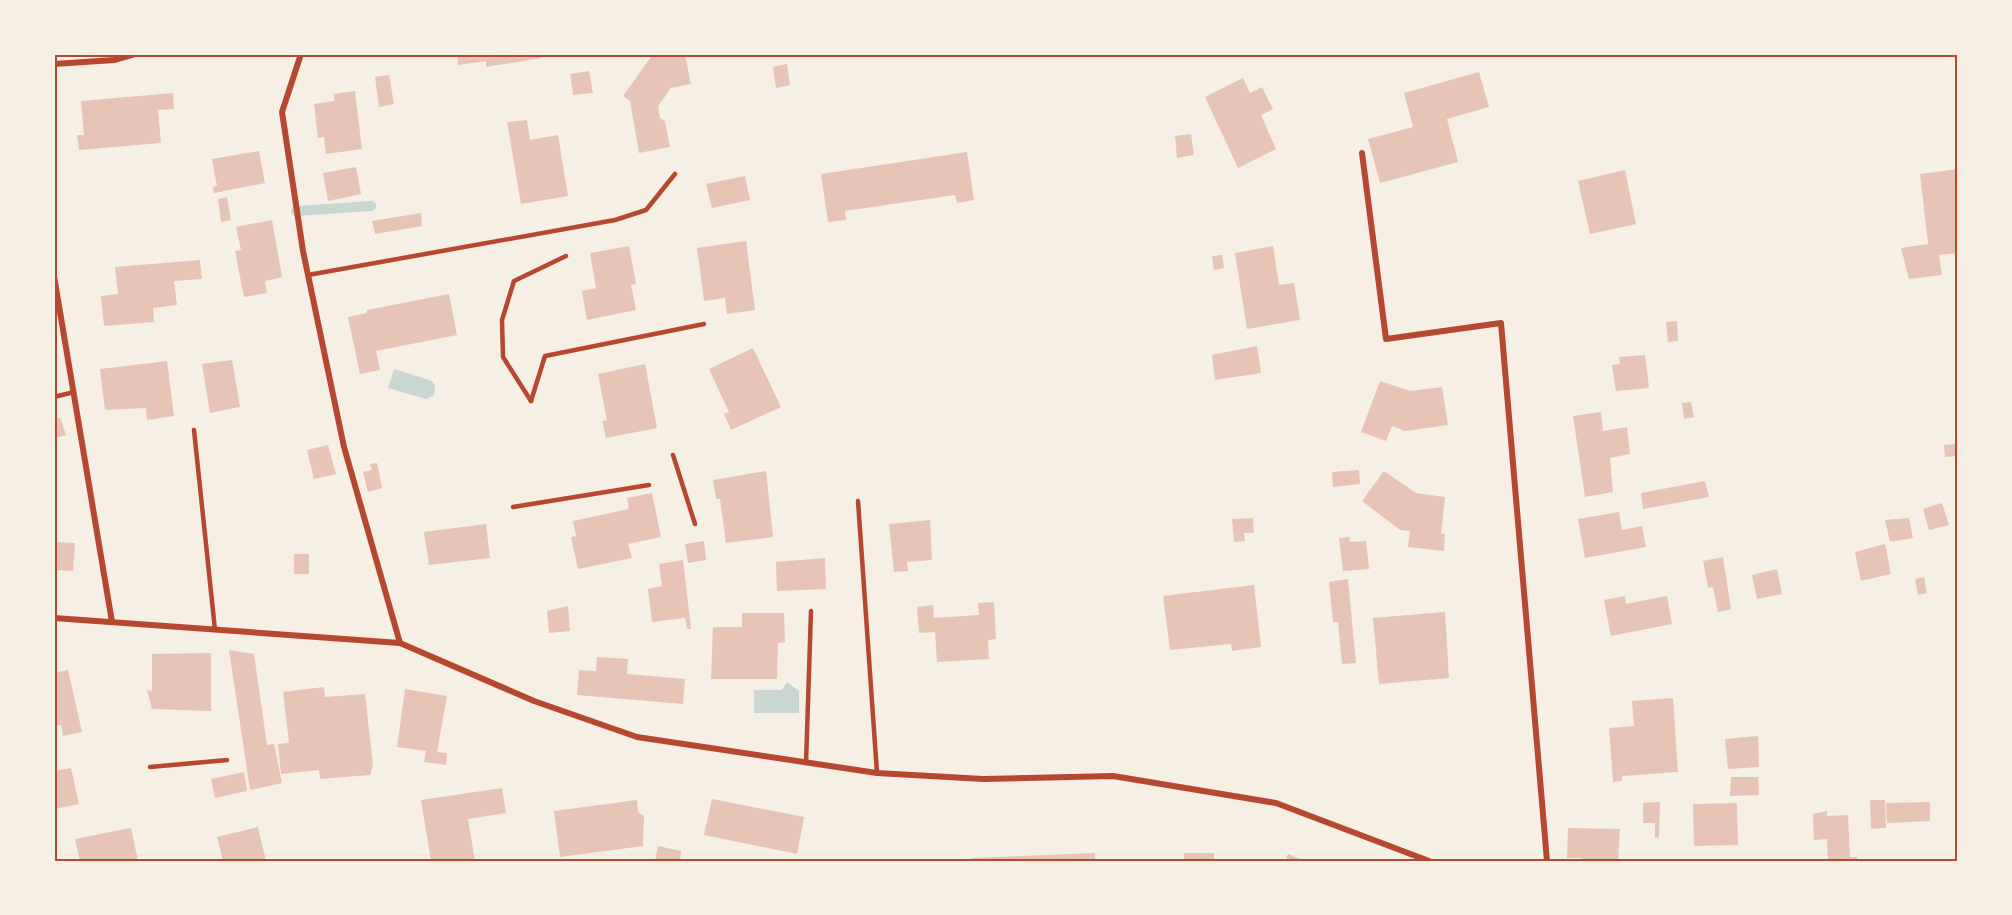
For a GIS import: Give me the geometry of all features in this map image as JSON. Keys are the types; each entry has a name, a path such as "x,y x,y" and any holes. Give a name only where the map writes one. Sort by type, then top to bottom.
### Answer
{"street":[{"path":"54,64 114,60 135,54"},
{"path":"301,54 282,112 308,275 344,447 400,643"},
{"path":"1362,153 1386,339 1501,323 1547,861"},
{"path":"54,276 112,622"},
{"path":"54,618 400,643 534,701 637,736 878,773 983,779 1113,776 1276,803 1429,861"}],"lane":[{"path":"94,54 94,62"},
{"path":"308,275 615,220 646,210 675,174"},
{"path":"566,256 514,281 502,320 503,357 531,401 545,356 704,324"},
{"path":"54,397 74,392"},
{"path":"194,430 215,630"},
{"path":"673,455 695,524"},
{"path":"513,507 649,485"},
{"path":"858,501 878,773"},
{"path":"806,763 811,611"},
{"path":"150,766 227,760"}],"shaded area":[{"path":"394,369 432,381 435,386 434,395 426,399 388,388"},
{"path":"787,682 799,691 799,713 754,713 754,690 782,690"}],"building":[{"path":"457,54 540,54 541,58 486,67 486,61 458,65"},
{"path":"664,54 685,54 691,84 671,88 658,106 660,118 665,121 670,147 639,153 630,101 623,96 651,57"},
{"path":"787,64 790,85 776,88 773,67"},
{"path":"589,71 593,93 573,95 570,74"},
{"path":"1479,72 1489,107 1447,119 1458,162 1380,183 1368,139 1413,127 1404,93"},
{"path":"389,75 394,104 379,107 375,77"},
{"path":"1243,78 1250,93 1262,87 1273,109 1261,115 1276,149 1238,168 1205,97"},
{"path":"355,91 362,149 326,154 324,137 318,138 314,104 334,101 334,94"},
{"path":"173,93 174,109 158,110 161,143 79,150 77,135 84,135 81,101"},
{"path":"527,120 530,140 558,135 568,196 521,204 507,122"},
{"path":"1191,134 1194,155 1177,158 1175,136"},
{"path":"259,151 265,183 214,193 213,187 217,186 212,159"},
{"path":"967,152 974,200 957,203 955,195 845,211 846,220 828,222 821,174"},
{"path":"356,167 361,194 328,201 323,173"},
{"path":"1957,169 1958,253 1939,255 1942,275 1909,279 1901,248 1928,244 1920,174"},
{"path":"1625,170 1636,224 1590,234 1578,181"},
{"path":"745,176 750,200 712,208 706,184"},
{"path":"227,197 231,220 221,222 218,199"},
{"path":"421,213 422,226 375,234 372,221"},
{"path":"272,220 282,277 265,281 267,293 244,297 235,251 241,250 236,227"},
{"path":"746,241 755,310 727,314 725,298 704,301 697,248"},
{"path":"629,246 636,284 631,285 636,310 587,320 582,291 596,288 590,253"},
{"path":"1273,246 1279,285 1294,283 1300,320 1247,329 1235,253"},
{"path":"1222,255 1224,268 1214,270 1212,256"},
{"path":"200,260 202,279 174,281 177,305 153,308 154,322 104,326 101,296 118,294 115,267"},
{"path":"449,294 457,335 376,351 380,370 360,374 348,317 367,313 367,310"},
{"path":"1677,321 1678,341 1668,342 1666,322"},
{"path":"1257,346 1261,373 1215,380 1212,355"},
{"path":"753,348 781,407 731,430 724,414 729,412 709,369"},
{"path":"1645,355 1649,388 1616,391 1612,365 1620,364 1619,357"},
{"path":"232,360 240,407 210,413 202,364"},
{"path":"167,361 174,416 147,420 146,408 105,410 100,369"},
{"path":"645,364 657,428 606,438 602,421 607,420 598,374"},
{"path":"1380,381 1410,391 1442,387 1448,425 1405,431 1392,426 1386,441 1361,432"},
{"path":"1691,402 1694,417 1684,419 1682,403"},
{"path":"1601,412 1603,431 1627,427 1630,454 1610,458 1613,492 1585,497 1573,416"},
{"path":"60,417 66,435 54,438 54,419"},
{"path":"1958,444 1958,456 1945,457 1944,445"},
{"path":"328,445 336,474 314,479 307,450"},
{"path":"377,463 382,488 368,492 363,472 372,470 370,464"},
{"path":"1359,470 1360,484 1333,487 1332,472"},
{"path":"766,471 773,537 726,543 720,499 716,499 713,480"},
{"path":"1384,471 1416,493 1445,497 1441,534 1445,534 1444,551 1408,547 1410,531 1400,530 1362,501"},
{"path":"1705,481 1709,497 1643,509 1641,493"},
{"path":"652,493 661,537 628,544 632,558 578,569 571,537 576,536 573,521 629,509 627,498"},
{"path":"1942,503 1949,525 1929,530 1923,509"},
{"path":"1619,512 1622,530 1642,526 1646,547 1585,558 1578,519"},
{"path":"1253,518 1254,533 1244,533 1245,541 1234,542 1232,519"},
{"path":"1909,518 1913,538 1890,542 1885,520"},
{"path":"930,520 932,560 907,562 908,571 894,572 889,524"},
{"path":"486,524 490,558 429,565 424,532"},
{"path":"1349,537 1350,542 1366,541 1369,569 1343,571 1339,538"},
{"path":"704,541 706,560 688,563 685,544"},
{"path":"54,542 75,543 73,571 54,570"},
{"path":"1885,544 1891,574 1861,581 1855,552"},
{"path":"294,554 309,554 309,574 294,574"},
{"path":"1723,557 1731,609 1718,612 1713,587 1708,588 1703,561"},
{"path":"825,558 826,589 777,591 776,562"},
{"path":"683,560 691,629 687,629 685,618 652,622 648,589 662,586 659,564"},
{"path":"1777,569 1782,594 1757,599 1752,575"},
{"path":"1924,577 1927,593 1918,595 1915,579"},
{"path":"1348,579 1356,663 1342,664 1338,622 1333,622 1329,582"},
{"path":"1254,585 1261,647 1232,651 1231,644 1170,650 1163,596"},
{"path":"1625,596 1626,604 1667,596 1672,624 1611,636 1604,600"},
{"path":"994,602 996,639 988,640 989,659 937,662 935,632 919,633 917,607 933,605 934,618 979,615 978,603"},
{"path":"568,606 570,631 549,633 547,611"},
{"path":"1445,612 1449,678 1379,684 1373,618"},
{"path":"742,613 784,613 785,642 778,643 777,679 711,679 713,627 742,627"},
{"path":"229,650 254,654 267,745 274,744 282,783 250,790"},
{"path":"211,653 211,711 152,709 147,690 152,691 152,654"},
{"path":"597,657 628,659 627,674 685,679 683,704 577,695 579,670 596,671"},
{"path":"68,670 82,732 63,736 61,725 54,726 54,673"},
{"path":"324,687 325,697 365,694 373,765 370,775 320,779 319,770 281,774 278,744 289,743 283,692"},
{"path":"405,689 447,696 437,752 447,753 446,765 424,762 426,751 397,747"},
{"path":"1673,698 1678,772 1622,776 1622,781 1613,782 1609,728 1634,726 1632,701"},
{"path":"1758,736 1759,767 1728,769 1725,739"},
{"path":"71,768 79,804 55,809 54,771"},
{"path":"244,772 247,791 215,798 211,779"},
{"path":"1731,777 1758,777 1759,795 1730,796"},
{"path":"502,788 506,813 468,819 475,861 431,861 421,800"},
{"path":"712,799 804,817 797,854 704,835"},
{"path":"637,800 638,812 644,816 643,846 560,857 554,811"},
{"path":"1870,800 1885,800 1886,828 1871,829"},
{"path":"1660,802 1659,837 1655,838 1655,823 1643,823 1643,803"},
{"path":"1930,802 1930,821 1887,823 1886,803"},
{"path":"1737,803 1738,845 1694,846 1693,804"},
{"path":"1827,811 1827,816 1848,815 1850,857 1857,857 1857,861 1828,861 1827,839 1814,840 1813,814"},
{"path":"258,827 266,861 223,861 217,837"},
{"path":"131,828 138,861 80,861 75,839"},
{"path":"1568,828 1620,829 1618,861 1582,861 1582,858 1567,858"},
{"path":"658,846 681,851 680,861 655,861"},
{"path":"1095,853 1095,861 972,861 972,858"},
{"path":"1184,853 1214,853 1214,861 1184,861"},
{"path":"1288,854 1305,861 1285,861"}],"waterway":[{"path":"296,211 371,206"}]}
